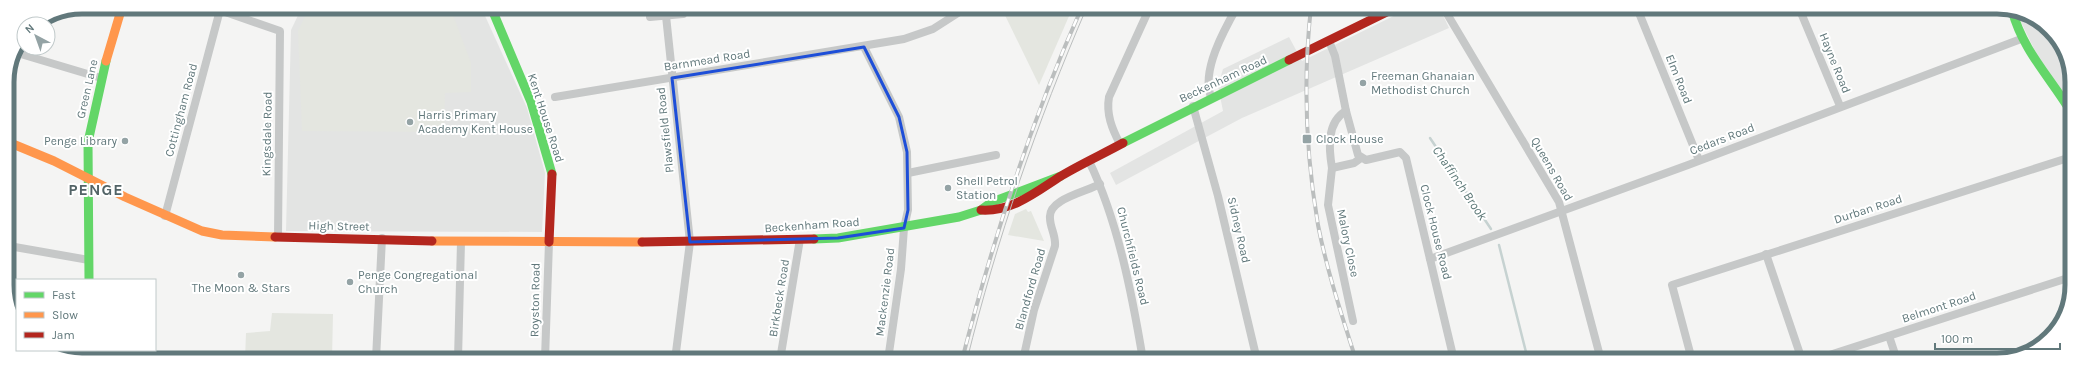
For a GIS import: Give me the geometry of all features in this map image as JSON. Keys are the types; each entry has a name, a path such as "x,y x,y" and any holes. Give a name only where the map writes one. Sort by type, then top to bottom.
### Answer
{"main road":[{"name":"Green Lane","path":"89,279 88,142 100,78 120,14"},
{"name":"Kent House Road","path":"494,14 531,102 552,171 549,242"},
{"name":"Beckenham Road","path":"690,242 838,238 904,228 954,218 981,210 995,211 1031,197 1061,176 1193,106 1288,62 1385,14"},
{"path":"2014,16 2021,38 2034,62 2065,104"},
{"name":"High Street","path":"14,144 54,161 165,216 202,231 222,235 382,238 461,242 690,242"}],"street":[{"name":"Cottingham Road","path":"165,216 219,14"},
{"name":"Kingsdale Road","path":"231,14 280,31 278,237"},
{"path":"650,17 683,14"},
{"name":"Barnmead Road","path":"555,97 864,47 904,39 933,29 956,14"},
{"path":"1120,144 1110,121 1107,109 1110,97 1147,14"},
{"path":"1211,97 1208,87 1210,72 1224,29 1233,14"},
{"name":"Queens Road","path":"1447,14 1554,194 1562,211 1599,353"},
{"name":"Elm Road","path":"1639,14 1699,160"},
{"name":"Hayne Road","path":"1802,14 1840,106"},
{"name":"Plawsfield Road","path":"666,16 690,242 676,353"},
{"name":"Cedars Road","path":"1430,259 1699,160 2021,38"},
{"path":"1329,41 1335,56 1346,111 1357,152 1361,158"},
{"path":"864,47 899,117 907,152 908,210 904,228"},
{"path":"20,54 100,78"},
{"name":"Sidney Road","path":"1193,106 1218,196 1255,353"},
{"path":"1332,168 1329,150 1331,137 1335,121 1346,111"},
{"name":"Clock House Road","path":"1332,168 1354,163 1361,158 1366,160 1400,152 1404,155 1452,353"},
{"path":"908,173 996,155"},
{"name":"Durban Road","path":"1690,353 1672,285 2065,159"},
{"name":"Churchfields Road","path":"1089,161 1100,184 1107,204 1128,284 1142,353"},
{"name":"Malory Close","path":"1332,168 1328,205 1353,321"},
{"name":"Blandford Road","path":"1025,353 1034,310 1055,246 1055,236 1050,218 1051,211 1058,202 1100,184"},
{"name":"Mackenzie Road","path":"889,353 901,269 904,228"},
{"path":"376,353 382,238"},
{"name":"Birkbeck Road","path":"781,353 800,239"},
{"path":"458,353 461,242"},
{"name":"Royston Road","path":"545,353 549,242"},
{"path":"14,247 89,260"},
{"path":"1766,254 1800,353"},
{"name":"Belmont Road","path":"1836,353 2065,279"},
{"path":"1889,336 1895,353"}],"highlighted area":[{"path":"864,47 899,117 907,152 908,210 904,228 838,238 690,242 672,78"}],"shaded area":[{"name":"Harris Primary Academy Kent House","path":"299,14 484,14 527,108 545,173 542,232 286,231 291,30"},
{"path":"306,14 453,14 471,63 471,92 445,93 444,132 302,131 298,31"},
{"path":"1004,14 1070,14 1039,85"},
{"path":"1398,14 1442,14 1449,28 1242,118 1116,185 1110,173 1223,111 1218,86 1223,69 1289,37 1302,61"},
{"path":"2019,17 2031,23 2042,31 2056,48 2064,69 2065,96 2040,61"},
{"path":"1026,209 1028,212 1031,211 1044,241 1008,235 1015,214"},
{"path":"272,313 333,314 332,353 245,353 246,333 270,331"}],"waterway":[{"name":"Chaffinch Brook","path":"1430,138 1491,229"},
{"name":"Chaffinch Brook","path":"1499,245 1526,353"}],"tram line":[{"path":"969,353 991,270 1005,225 1051,94 1084,14"}],"railway":[{"path":"964,353 1014,181 1046,93 1079,14"},
{"path":"1310,14 1307,62 1307,117 1308,144 1314,198 1318,225 1326,259 1354,353"}],"traffic: fast":[{"path":"494,14 531,102 552,174"},
{"path":"2014,16 2030,51 2065,102"},
{"path":"1123,143 1289,60"},
{"path":"89,279 88,142 106,61"},
{"path":"814,239 838,238 959,217 981,210 992,202 1061,176"}],"traffic: slow":[{"path":"106,61 120,14"},
{"path":"14,144 54,161 125,197 202,231 222,235 275,237"},
{"path":"432,241 642,242"}],"traffic: jam":[{"path":"1289,60 1383,14"},
{"path":"981,210 1003,208 1023,200 1061,176 1123,143"},
{"path":"549,242 552,174"},
{"path":"275,237 432,241"},
{"path":"642,242 814,239"}],"place":[{"name":"Freeman Ghanaian Methodist Church","path":"1363,83"},
{"name":"Harris Primary Academy Kent House","path":"410,122"},
{"name":"Clock House","path":"1307,139"},
{"name":"Penge Library","path":"125,141"},
{"name":"Shell Petrol Station","path":"948,188"},
{"name":"The Moon & Stars","path":"241,275"},
{"name":"Penge Congregational Church","path":"350,282"}],"district":[{"name":"PENGE","path":"96,189"}]}
